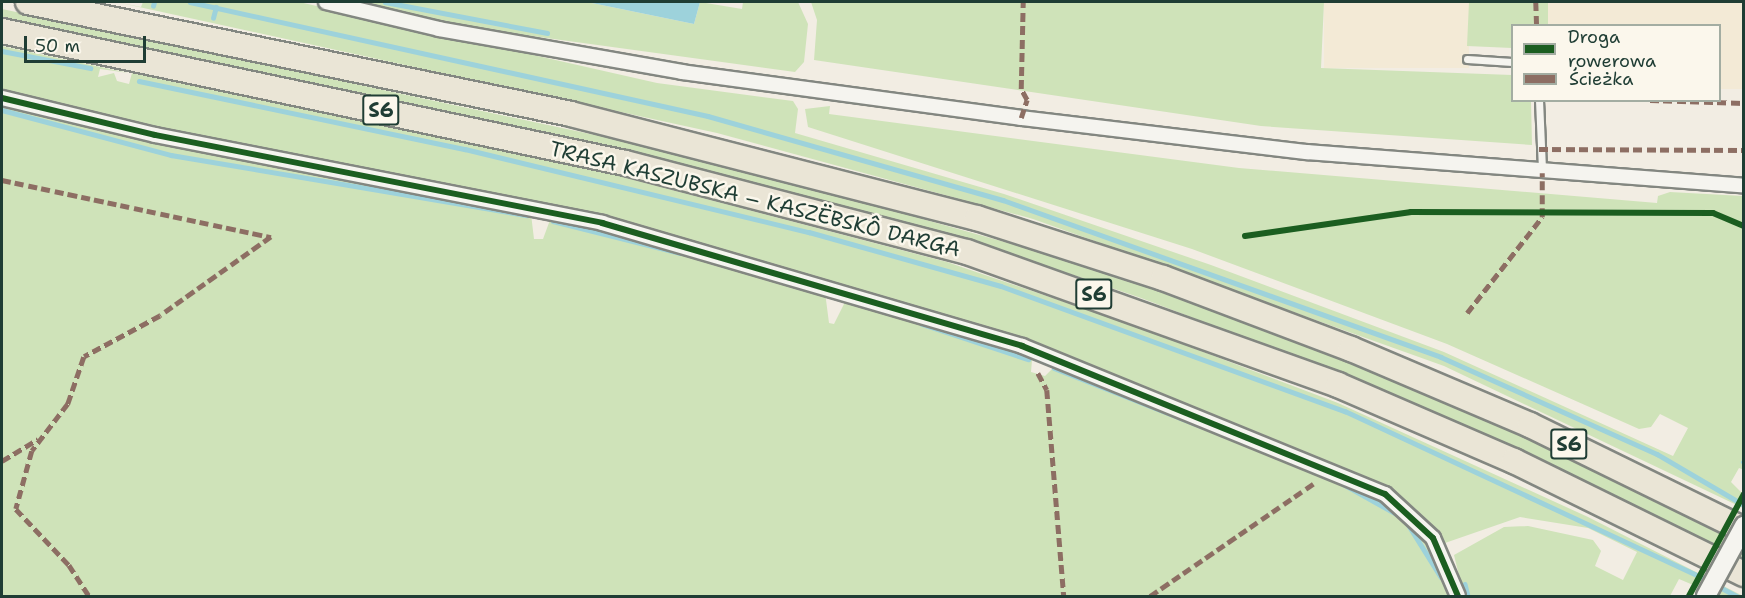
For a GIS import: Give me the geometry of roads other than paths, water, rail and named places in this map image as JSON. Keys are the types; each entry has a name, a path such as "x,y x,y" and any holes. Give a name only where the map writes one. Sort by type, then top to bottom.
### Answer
{"highway":[{"name":"TRASA KASZUBSKA – KASZËBSKÔ DARGA","path":"28,2 582,117 977,218 1162,278 1351,349 1530,425 1743,528"},
{"name":"TRASA KASZUBSKA – KASZËBSKÔ DARGA","path":"2,31 625,163 967,252 1162,318 1420,419 1743,574"}],"main road":[{"path":"1706,596 1743,528"}],"street":[{"path":"326,2 439,29 682,72 1307,152 1542,173 1743,186"},
{"path":"2,98 146,133 602,223 1022,346 1385,494 1433,538 1458,597"}],"lane":[{"path":"1467,59 1511,62"},
{"path":"1539,102 1542,173"}],"water":[{"path":"587,2 700,2 694,24"}],"waterway":[{"path":"153,6 154,2"},
{"path":"190,2 708,116 1003,200 1441,357 1657,454 1744,505"},
{"path":"385,2 547,33"},
{"path":"213,18 216,7"},
{"path":"2,51 90,68"},
{"path":"139,81 465,149 809,232 1001,286 1345,411 1709,581"},
{"path":"2,110 171,155 527,215"},
{"path":"553,221 680,253"},
{"path":"922,324 1028,359"},
{"path":"1054,368 1201,426"},
{"path":"1345,485 1400,516"},
{"path":"1408,524 1441,577"},
{"path":"1465,584 1468,596"},
{"path":"1716,585 1737,596"}]}
